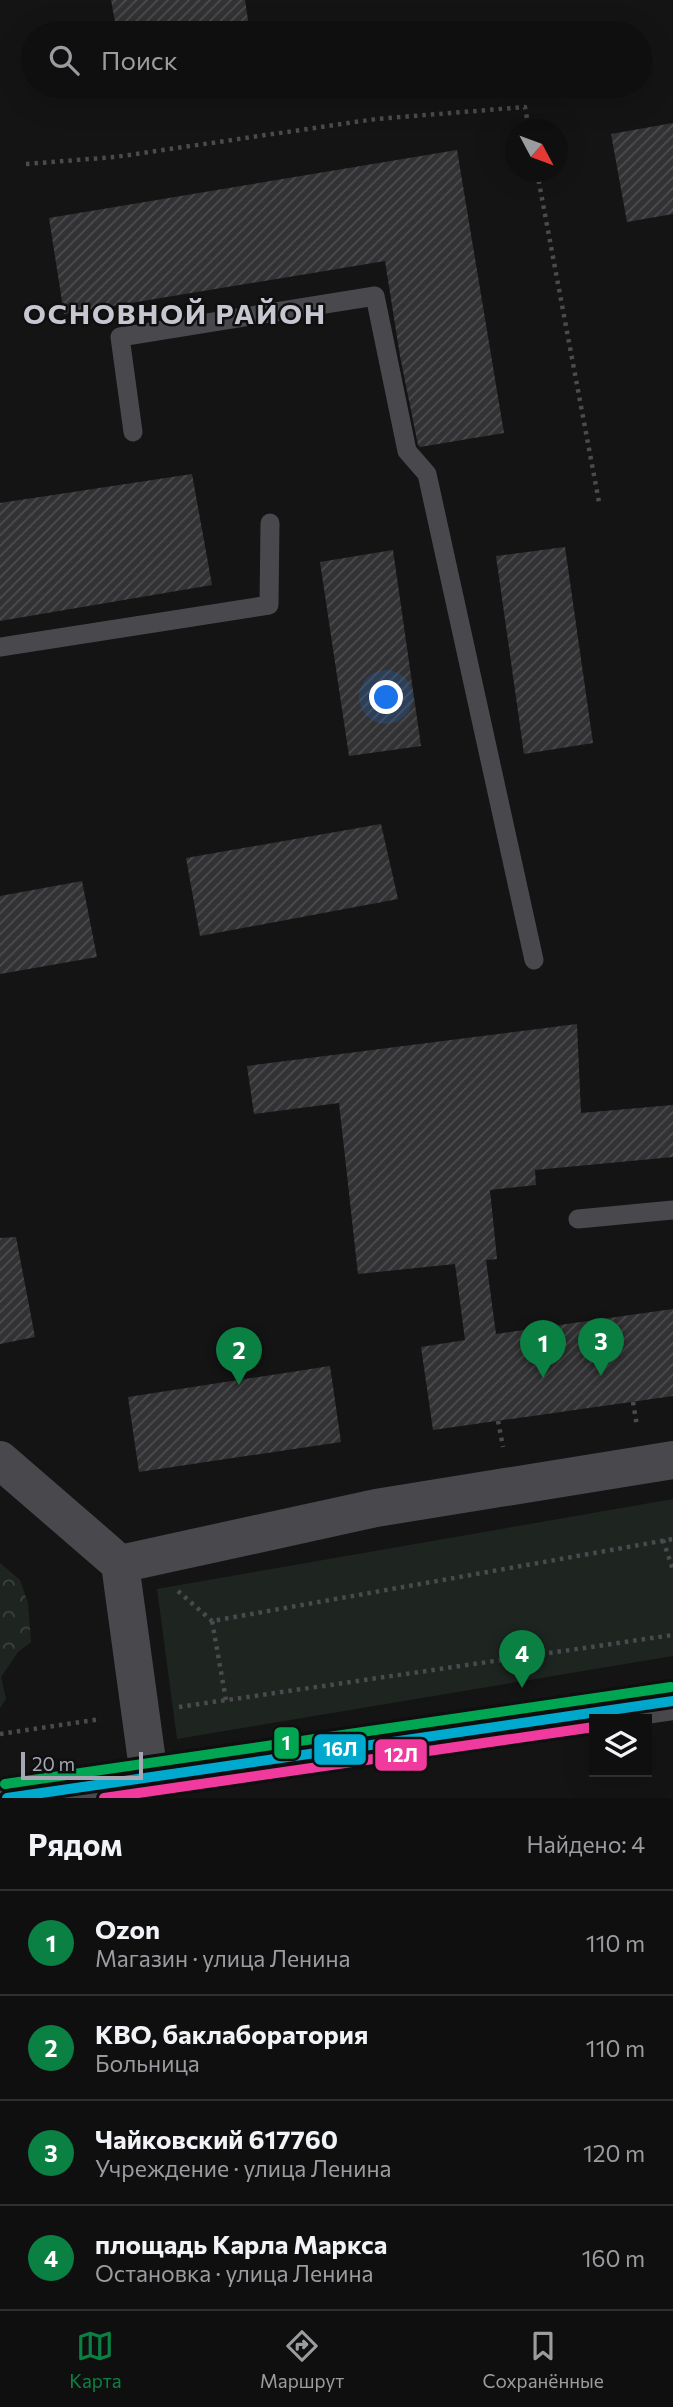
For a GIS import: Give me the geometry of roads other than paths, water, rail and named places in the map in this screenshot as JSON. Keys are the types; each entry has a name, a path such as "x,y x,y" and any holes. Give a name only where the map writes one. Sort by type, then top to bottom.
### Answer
{"street":[{"path":"0,1460 120,1564 150,1787"},
{"path":"120,1564 376,1508 673,1460"},
{"path":"7,1798 150,1787 673,1701"}],"lane":[{"path":"133,432 120,337 375,296 407,451 427,474 534,960"},
{"path":"0,647 269,605 271,523"},
{"path":"578,1219 673,1210"}],"place":[{"name":"Чайковский 617760","path":"601,1376"},
{"name":"Ozon","path":"543,1378"},
{"name":"КВО, баклаборатория","path":"239,1385"},
{"name":"площадь Карла Маркса","path":"522,1688"}],"district":[{"name":"ОСНОВНОЙ РАЙОН","path":"175,313"}]}
